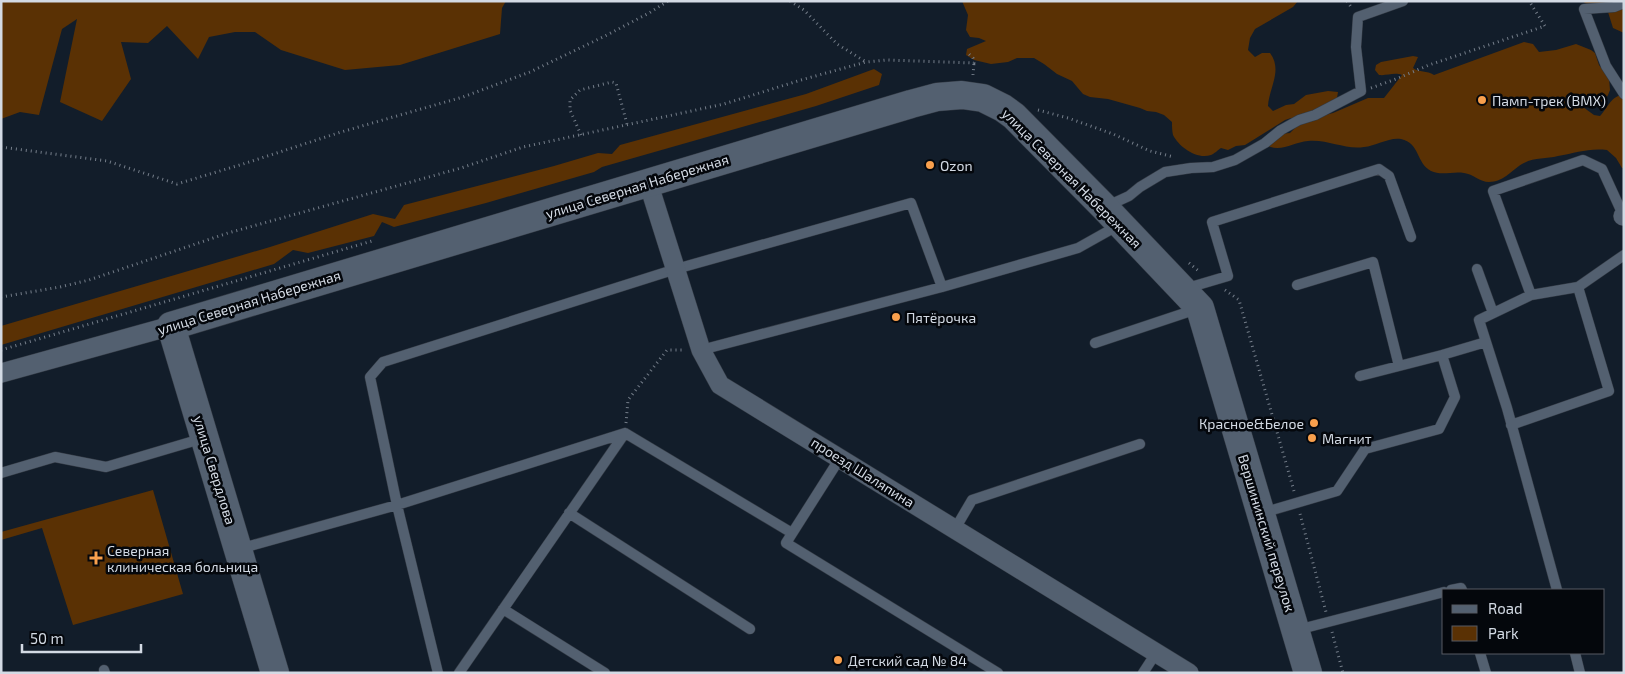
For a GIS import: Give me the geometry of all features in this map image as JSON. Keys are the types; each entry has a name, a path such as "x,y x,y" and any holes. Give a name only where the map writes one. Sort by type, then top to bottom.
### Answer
{"street":[{"name":"улица Северная Набережная","path":"1,373 171,326 918,102 937,97 962,95 983,98 1014,116 1191,298"},
{"name":"проезд Шаляпина","path":"648,182 701,350 720,385 1188,673"},
{"name":"Вершининский переулок","path":"1191,298 1261,514 1308,673"},
{"name":"улица Свердлова","path":"171,326 275,673"}],"lane":[{"path":"701,350 942,287 1078,248 1112,216 1113,204 1129,196 1165,172 1214,167 1235,160 1265,143 1281,130 1298,120 1315,115 1361,91 1356,47 1358,17 1403,1"},
{"path":"1624,3 1614,7 1582,5 1606,66 1624,94"},
{"path":"1531,295 1493,191 1583,160 1602,169 1623,216"},
{"path":"1095,343 1191,298 1211,281 1228,276 1212,222 1379,169 1389,176 1411,237"},
{"path":"438,673 397,505 370,377 383,362 676,270 911,203 942,287"},
{"path":"1557,589 1511,425 1479,320 1531,295 1578,287 1624,255"},
{"path":"1297,285 1373,262 1399,366"},
{"path":"1477,269 1493,313"},
{"path":"1511,425 1610,391 1578,287"},
{"path":"1360,376 1486,342"},
{"path":"1261,514 1338,491 1364,449 1438,429 1455,397 1442,355"},
{"path":"459,673 625,433"},
{"path":"238,550 397,505 625,433 792,533"},
{"path":"1,473 55,457 106,467 205,438"},
{"path":"955,529 972,500 1140,444"},
{"path":"840,458 786,543 998,673"},
{"path":"569,513 750,629"},
{"path":"1296,630 1442,593"},
{"path":"503,609 605,673"},
{"path":"1143,673 1156,653"},
{"path":"1480,654 1486,673"},
{"path":"1575,654 1580,673"}],"path":[{"path":"1,147 107,161 177,184 341,132 462,97 538,68 613,32 668,1"},
{"path":"790,1 804,10 837,44 866,62"},
{"path":"1361,91 1429,65 1545,26 1528,1"},
{"path":"969,54 973,58 974,63 972,78"},
{"path":"1,297 60,288 89,280 140,261 228,233 460,168 523,147 627,124 676,116 724,104 866,62 887,60 974,63"},
{"path":"581,135 570,110 570,100 580,90 612,82 616,83 627,124"},
{"path":"1033,109 1068,118 1113,134 1150,151 1177,158"},
{"path":"1188,262 1211,281 1240,300 1343,673"},
{"path":"625,433 628,400 667,350 701,350"}],"green space":[{"path":"1,1 506,1 502,8 500,34 400,65 345,70 281,50 255,32 235,32 209,37 198,59 167,26 148,43 121,42 131,79 102,121 60,102 77,19 62,29 39,115 20,112 1,119"},
{"path":"962,1 1298,1 1293,7 1255,29 1250,38 1248,50 1255,57 1262,53 1270,53 1274,59 1275,72 1268,106 1273,111 1286,105 1294,104 1306,95 1328,91 1338,92 1337,98 1298,118 1285,120 1245,145 1236,146 1228,150 1221,148 1211,155 1200,156 1184,148 1176,140 1173,135 1172,122 1164,115 1083,94 1072,81 1057,74 1034,58 1017,58 1008,62 991,64 974,60 966,55 967,49 986,41 970,37 966,30 968,15"},
{"path":"1582,1 1624,1 1624,33 1613,28 1608,12 1593,8"},
{"path":"1524,42 1533,44 1539,52 1556,50 1576,44 1595,53 1599,65 1609,78 1610,90 1605,100 1599,103 1587,100 1576,102 1594,115 1600,116 1616,97 1624,95 1624,168 1607,150 1588,150 1531,160 1522,164 1503,178 1489,182 1464,173 1439,173 1431,171 1423,163 1412,145 1401,139 1392,139 1357,148 1315,141 1278,148 1268,146 1280,134 1290,133 1298,125 1313,118 1333,113 1368,98 1384,98 1402,75 1379,75 1375,70 1376,65 1381,62 1413,56 1418,57 1413,68 1434,75"},
{"path":"874,69 882,74 879,85 816,106 602,167 594,172 486,203 394,227 382,222 374,236 308,253 293,250 274,264 1,345 1,326 270,247 373,214 395,219 404,205 598,153 612,154 620,145 806,94"},
{"path":"153,490 183,594 73,625 42,528 1,540 1,532"}],"place":[{"name":"Памп-трек (BMX)","path":"1482,100"},
{"name":"Ozon","path":"930,165"},
{"name":"Пятёрочка","path":"896,317"},
{"name":"Красное&Белое","path":"1314,423"},
{"name":"Магнит","path":"1312,438"},
{"name":"Северная клиническая больница","path":"96,558"},
{"name":"Детский сад № 84","path":"838,660"}]}
